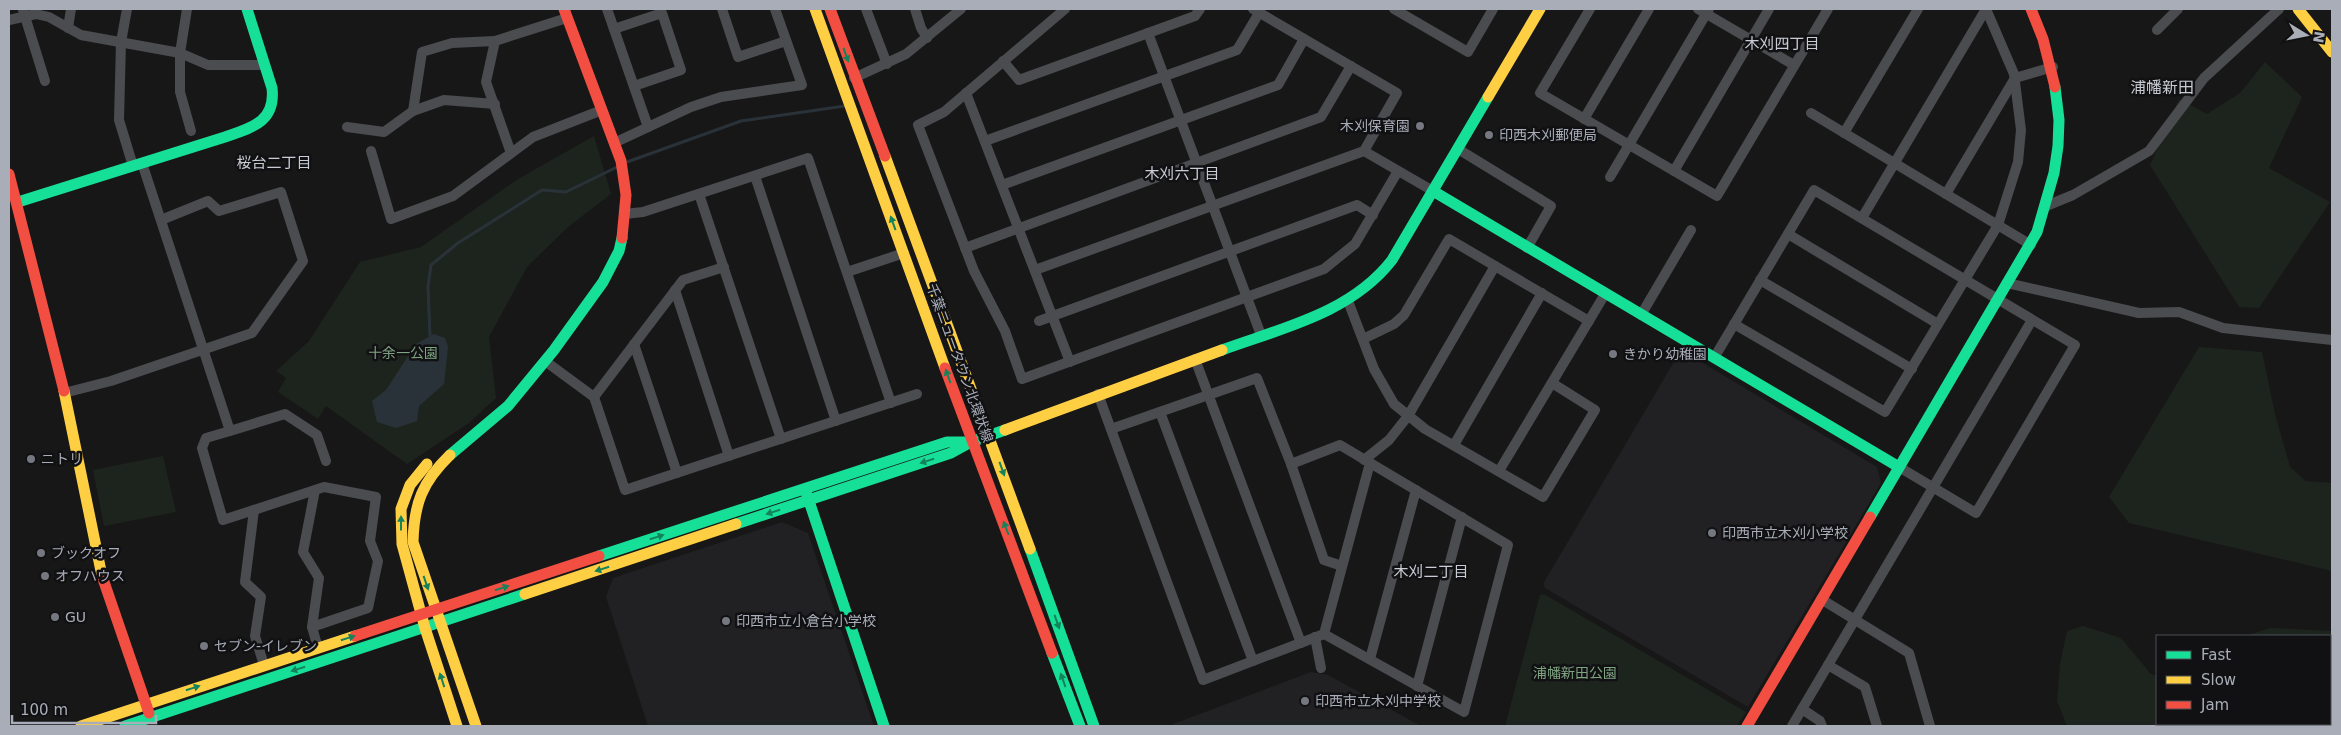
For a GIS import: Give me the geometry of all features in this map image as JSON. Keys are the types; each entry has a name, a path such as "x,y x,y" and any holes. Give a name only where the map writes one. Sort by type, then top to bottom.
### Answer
{"street":[{"path":"68,28 71,9"},
{"path":"127,9 121,42 119,120 160,220 230,431"},
{"path":"187,9 180,53 180,92 191,131"},
{"path":"18,202 233,134 261,122 268,114 273,97 265,65 246,9"},
{"path":"608,9 648,128"},
{"path":"722,9 738,57 786,41"},
{"path":"614,143 691,107 721,97 802,85 775,9"},
{"name":"千葉ニュータウン北環状線","path":"815,9 972,442 1080,726"},
{"name":"千葉ニュータウン北環状線","path":"830,9 854,78 990,435 1094,726"},
{"path":"866,9 887,64"},
{"path":"915,9 921,28 927,38"},
{"path":"854,78 887,64 927,38 961,9"},
{"path":"1064,9 944,112 918,125 974,271 1005,331 1022,379 1247,298 1314,273 1334,263 1355,244 1398,171"},
{"path":"1003,61 1019,80 1195,16 1200,9"},
{"path":"1394,9 1468,52 1493,9"},
{"path":"125,726 153,723 440,622 951,453 990,435 1323,313 1348,301 1385,269 1540,9"},
{"path":"1590,9 1540,93 1717,196 1828,9"},
{"path":"1584,119 1649,9"},
{"path":"1674,171 1769,9"},
{"path":"1844,133 1918,9"},
{"path":"1734,324 1885,412 1998,225 2018,162 2022,130 2014,78 1986,9"},
{"path":"1862,218 1986,9"},
{"path":"1747,726 1997,299 2031,245 2046,206 2058,160 2059,128 2053,67 2031,9"},
{"path":"2157,30 2178,9"},
{"path":"2046,206 2073,195 2149,151 2204,78 2279,9"},
{"path":"2298,9 2332,52"},
{"path":"1610,177 1704,10 1794,65"},
{"path":"985,141 1237,50 1256,11 1397,93 1364,151 1035,270"},
{"path":"23,12 45,82"},
{"path":"9,20 23,12 36,14 49,17 81,34 180,53 208,65 253,67 265,65"},
{"path":"614,29 662,13 681,70 634,86"},
{"path":"413,111 422,52 452,43 495,41 566,14 614,143 624,176 625,214 619,251 602,282 545,361 506,409 457,446 424,482 419,493 414,515 413,542 476,726"},
{"path":"1148,33 1261,335"},
{"path":"1002,185 1278,85 1304,39"},
{"path":"495,41 486,82 511,153"},
{"path":"965,248 1321,118 1351,66"},
{"path":"1946,194 2014,78 2053,67"},
{"path":"966,93 1070,362"},
{"path":"347,127 384,132 413,111 444,100 495,104"},
{"path":"371,150 391,219 453,196 533,137 602,110"},
{"path":"1811,113 2031,245"},
{"path":"1458,149 1551,206 1527,248"},
{"path":"1364,151 1976,513 2075,345 1814,190 1714,358"},
{"path":"625,214 643,212 808,158 891,403"},
{"path":"9,174 18,202 64,393 100,568 153,723"},
{"path":"755,176 836,421"},
{"path":"64,393 110,381 252,333 303,261 281,192 219,210 208,201 160,220"},
{"path":"699,194 781,439"},
{"path":"1039,321 1357,205 1373,215"},
{"path":"1641,314 1691,230"},
{"path":"1788,234 1938,324"},
{"path":"1363,339 1394,324 1404,315 1449,239 1589,321"},
{"path":"847,272 904,253"},
{"path":"1321,668 1320,636 1342,566 1367,461 1389,440 1408,416 1495,266"},
{"path":"594,397 683,280 724,267"},
{"path":"1760,280 1912,369"},
{"path":"2008,283 2139,313 2179,312 2223,328 2332,340"},
{"path":"675,290 730,456"},
{"path":"1454,445 1542,293"},
{"path":"1498,470 1605,294"},
{"path":"1348,301 1383,388 1394,404 1408,416 1454,445 1543,497 1595,410 1552,383"},
{"path":"1792,726 2032,320"},
{"path":"634,344 677,473"},
{"path":"1195,359 1301,643"},
{"path":"545,361 594,397 625,490 917,394"},
{"path":"1111,429 1257,378 1291,464 1324,560 1342,566"},
{"path":"1098,394 1203,680 1320,636 1370,659 1464,712 1508,544 1340,445 1291,464"},
{"path":"1160,412 1253,661"},
{"path":"312,627 368,608 378,561 370,541 376,497 324,487 223,520 202,448 206,438 285,414 318,435 326,460"},
{"path":"81,726 947,442 972,442"},
{"path":"457,446 445,450 428,463 410,485 401,509 402,544 457,726"},
{"path":"804,488 884,726"},
{"path":"315,490 303,552 318,578 312,627 318,648"},
{"path":"1370,659 1416,490"},
{"path":"254,510 245,582 261,597 255,636 264,665"},
{"path":"1417,686 1462,517"},
{"path":"1821,599 1909,653 1930,726"},
{"path":"1828,665 1865,687 1877,726"},
{"path":"1802,709 1820,721 1822,726"}],"shaded area":[{"path":"434,334 445,338 448,347 444,384 419,406 417,421 396,428 377,422 372,401 386,390 416,344"},
{"name":"印西市立木刈小学校","path":"1681,350 1877,467 1881,483 1748,707 1545,588 1543,584"},
{"name":"印西市立小倉台小学校","path":"782,522 808,533 874,726 648,726 606,597 613,578"},
{"name":"印西市立木刈中学校","path":"1311,672 1328,675 1421,726 1168,726"}],"green space":[{"path":"2265,62 2302,97 2269,168 2330,202 2259,308 2239,307 2150,165 2179,99 2207,114 2240,93"},
{"name":"十余一公園","path":"594,136 611,194 568,227 527,267 489,337 496,398 469,423 407,464 326,406 318,419 278,392 286,378 276,371 309,341 360,262 421,247 518,179"},
{"path":"2199,347 2262,352 2275,414 2290,467 2306,481 2332,483 2332,571 2129,523 2109,497"},
{"path":"163,456 176,512 104,526 93,470"},
{"name":"浦幡新田公園","path":"1544,594 1746,712 1737,726 1505,726 1540,595"},
{"path":"2083,626 2121,638 2151,674 2156,676 2156,725 2331,725 2331,635 2249,635 2270,628 2332,631 2332,726 2067,726 2057,701 2060,664 2067,631"}],"waterway":[{"path":"627,162 741,121 845,106"},
{"path":"430,336 428,287 431,265 458,243 542,190 566,192 617,167"}],"traffic: fast":[{"path":"18,202 225,137 260,122 270,109 272,88 247,9"},
{"path":"1870,517 2037,232 2054,173 2058,146 2059,120 2055,87"},
{"path":"1222,350 1314,317 1357,293 1375,278 1392,260 1488,97"},
{"path":"1433,191 1899,467"},
{"path":"450,455 508,406 554,350 603,282 619,251 622,238"},
{"path":"736,524 951,453 971,442 1005,430"},
{"path":"599,556 947,442 970,442"},
{"path":"806,492 884,726"},
{"path":"1030,549 1094,726"},
{"path":"125,726 525,594"},
{"path":"1052,653 1080,726"}],"traffic: slow":[{"path":"815,9 945,368"},
{"path":"1488,97 1540,9"},
{"path":"2298,9 2332,52"},
{"path":"885,156 1030,549"},
{"path":"1005,430 1222,350"},
{"path":"64,391 102,576"},
{"path":"450,455 440,465 421,494 415,516 413,542 476,726"},
{"path":"427,464 410,485 401,509 402,544 425,628 457,726"},
{"path":"525,594 736,524"},
{"path":"81,726 355,636"}],"traffic: jam":[{"path":"564,9 621,161 626,195 622,238"},
{"path":"830,9 885,156"},
{"path":"2031,9 2043,39 2055,87"},
{"path":"9,174 64,391"},
{"path":"945,368 1052,653"},
{"path":"1747,726 1870,517"},
{"path":"355,636 599,556"},
{"path":"102,576 149,713"}],"place":[{"name":"木刈保育園","path":"1420,126"},
{"name":"印西木刈郵便局","path":"1489,135"},
{"name":"きかり幼稚園","path":"1613,354"},
{"name":"ニトリ","path":"31,459"},
{"name":"印西市立木刈小学校","path":"1712,533"},
{"name":"ブックオフ","path":"41,553"},
{"name":"オフハウス","path":"45,576"},
{"name":"GU","path":"55,617"},
{"name":"印西市立小倉台小学校","path":"726,621"},
{"name":"セブン-イレブン","path":"204,646"},
{"name":"印西市立木刈中学校","path":"1305,701"}],"district":[{"name":"木刈四丁目","path":"1782,44"},
{"name":"浦幡新田","path":"2162,87"},
{"name":"桜台二丁目","path":"274,163"},
{"name":"木刈六丁目","path":"1182,174"},
{"name":"木刈二丁目","path":"1431,572"}]}
